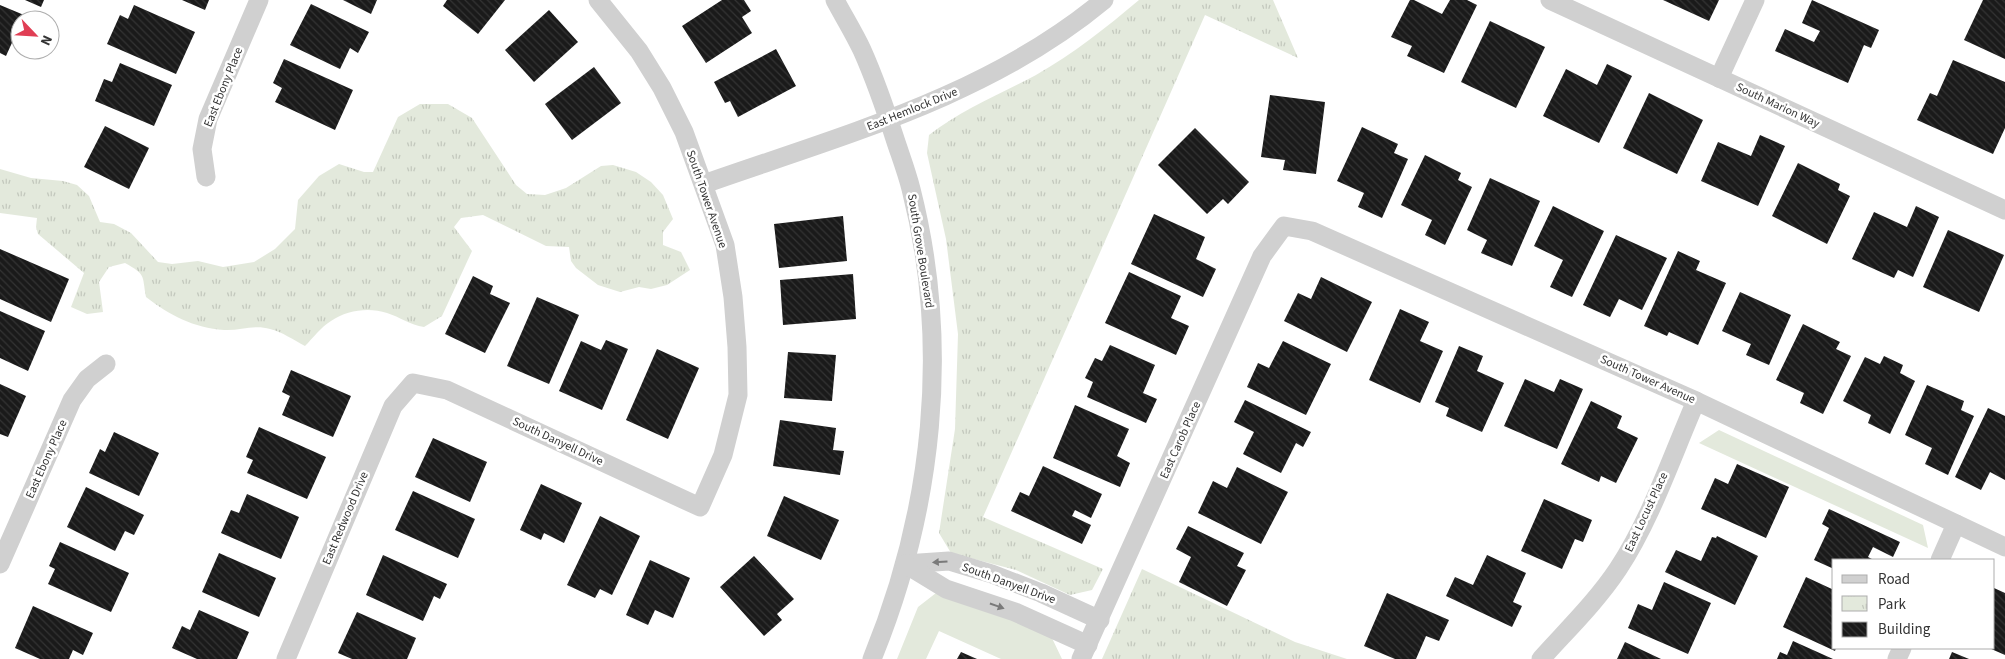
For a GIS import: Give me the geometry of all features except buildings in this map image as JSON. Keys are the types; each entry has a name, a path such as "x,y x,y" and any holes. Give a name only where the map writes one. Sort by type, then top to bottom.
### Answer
{"street":[{"name":"East Ebony Place","path":"206,177 202,149 208,119 259,0"},
{"name":"South Tower Avenue","path":"598,0 639,51 662,88 684,132 725,246 737,347 738,395 723,455 700,508"},
{"name":"South Grove Boulevard","path":"835,0 862,50 889,119 911,188 924,253 932,308 932,419 926,470 906,564 872,659"},
{"name":"East Hemlock Drive","path":"704,184 945,98 1004,68 1044,44 1104,0"},
{"name":"South Marion Way","path":"1550,0 2005,210"},
{"path":"1719,78 1755,0"},
{"name":"South Tower Avenue","path":"1284,226 1312,231 1696,401 2005,548"},
{"name":"East Carob Place","path":"1084,652 1262,256 1284,226"},
{"name":"East Ebony Place","path":"0,564 72,400 87,379 106,364"},
{"name":"South Danyell Drive","path":"413,383 447,390 700,508"},
{"name":"East Redwood Drive","path":"286,659 393,406 413,383"},
{"name":"East Locust Place","path":"1541,659 1590,605 1618,570 1641,528 1696,401"},
{"path":"1940,559 1956,524"},
{"name":"South Danyell Drive","path":"906,564 949,561 992,574 1041,593 1100,620"},
{"name":"South Danyell Drive","path":"906,564 946,589 1015,612 1084,652"}],"green space":[{"path":"1139,0 1273,0 1298,58 1205,15 983,517 1103,569 1092,590 1070,595 1016,570 951,553 939,533 955,429 958,334 946,239 927,153 929,135 967,110 1036,75 1063,58"},
{"path":"420,104 448,104 472,118 516,185 527,194 545,195 566,188 601,166 613,165 636,172 651,182 663,195 673,219 663,232 663,245 681,252 690,270 667,285 651,289 639,287 620,292 598,285 576,268 571,261 569,247 546,246 483,215 461,218 454,227 472,251 442,316 424,327 414,325 380,311 351,312 327,323 305,346 288,336 270,329 253,327 236,330 213,329 182,319 146,297 142,276 137,270 125,263 109,267 99,282 103,312 87,314 71,307 84,273 38,234 36,227 37,218 0,213 0,169 31,178 63,181 77,185 89,196 100,222 114,224 131,233 158,262 172,264 198,261 223,267 254,262 275,249 295,229 298,200 319,176 339,164 364,172 373,172 398,117"},
{"path":"1719,430 1923,525 1928,548 1699,443"},
{"path":"1142,569 1295,642 1347,659 1102,659"},
{"path":"936,593 989,608 1051,636 1062,659 1001,659 939,631 926,659 897,659 918,607"}]}
